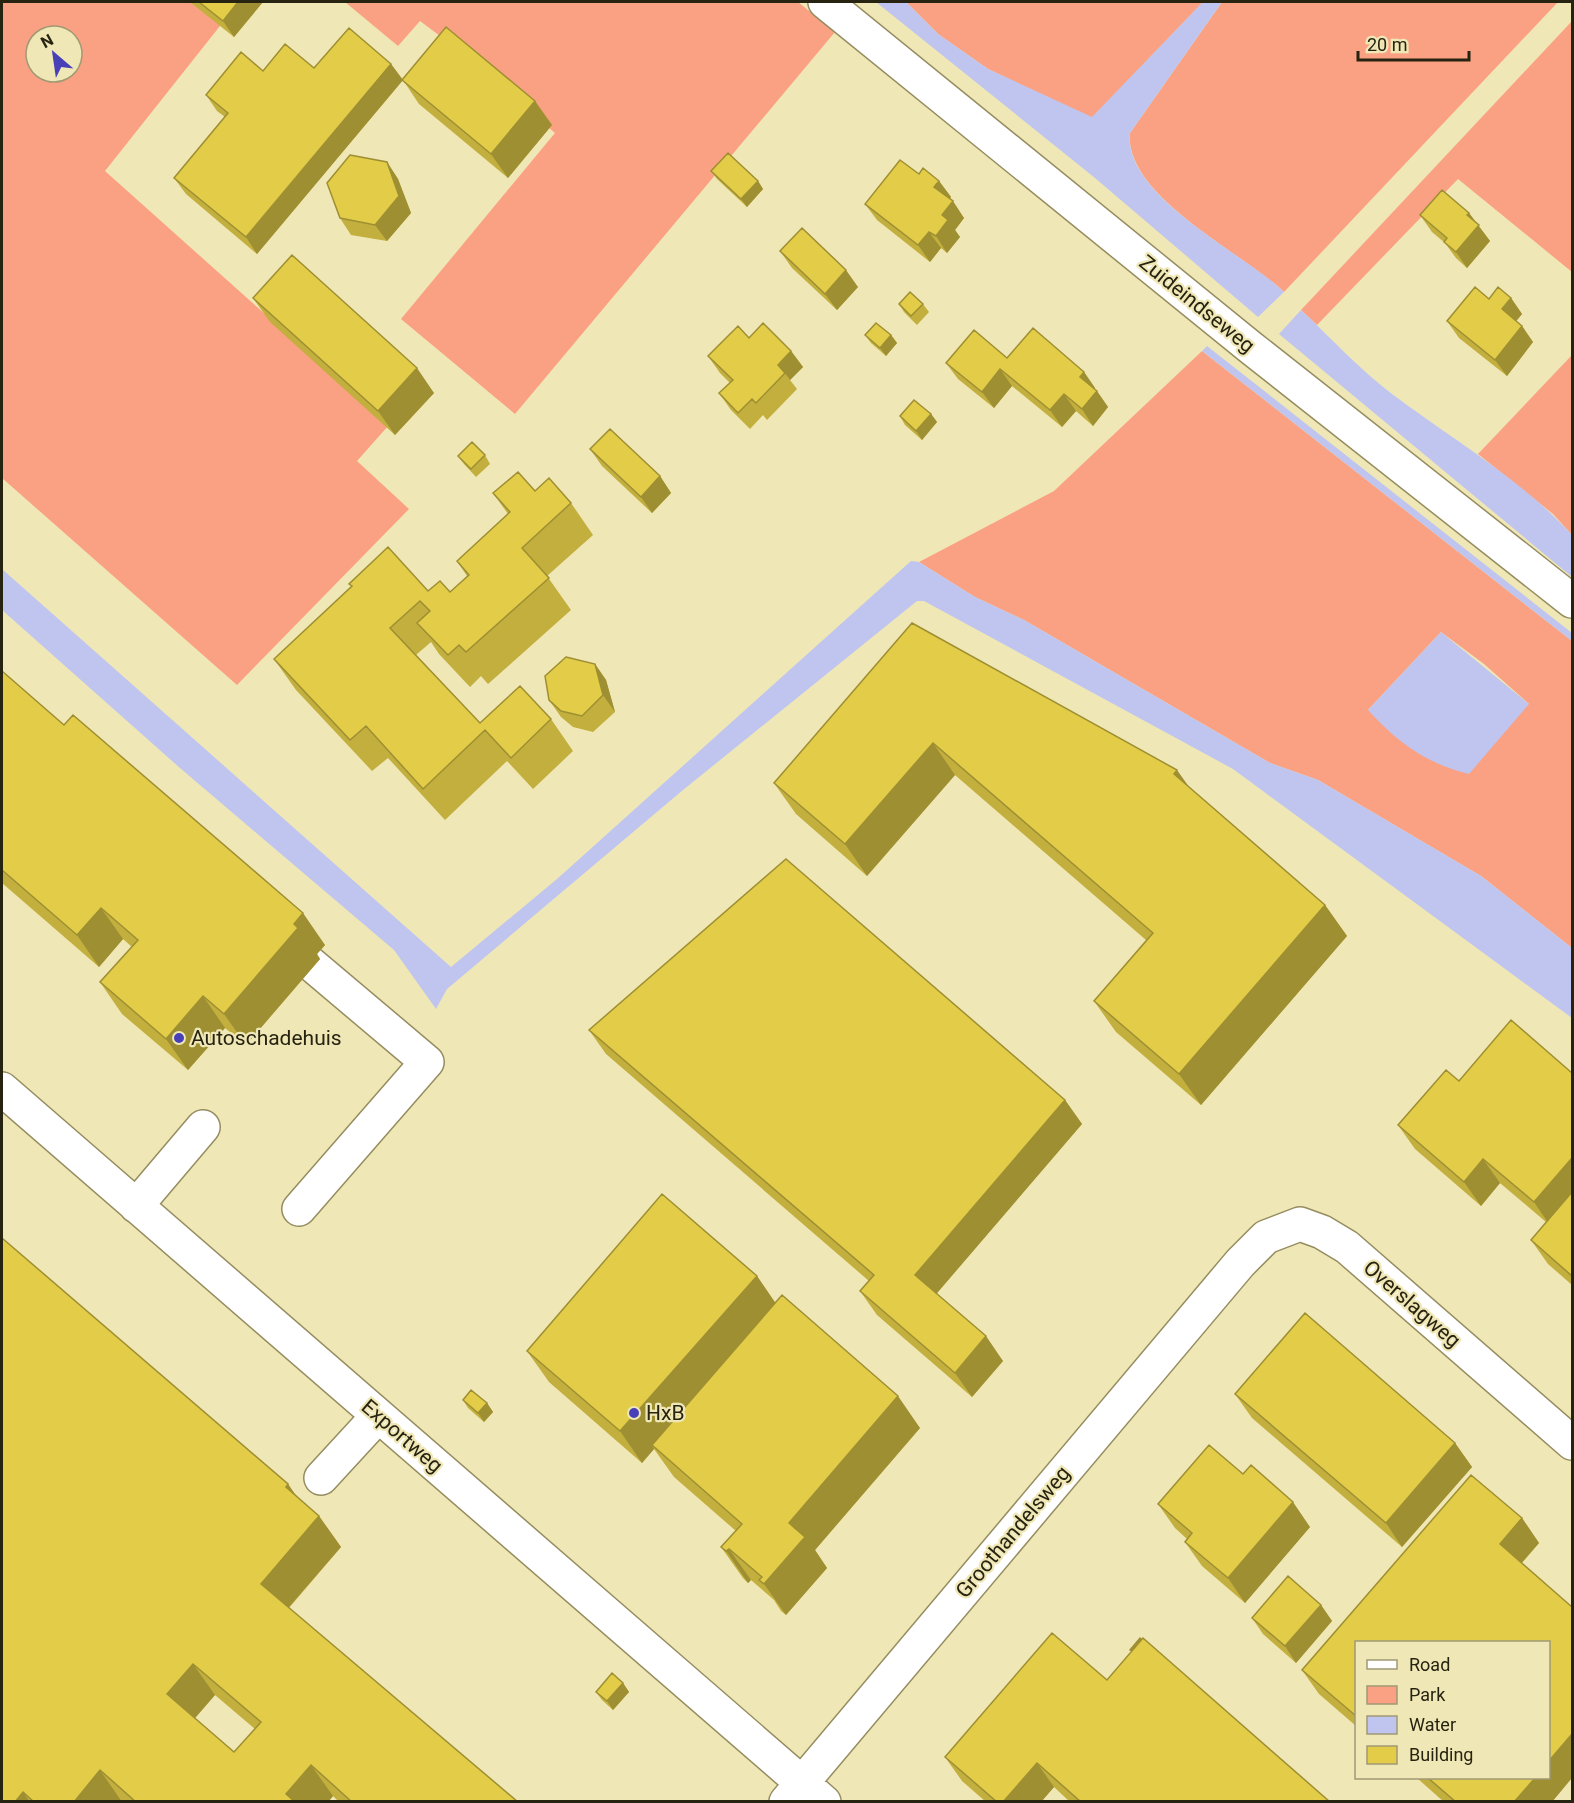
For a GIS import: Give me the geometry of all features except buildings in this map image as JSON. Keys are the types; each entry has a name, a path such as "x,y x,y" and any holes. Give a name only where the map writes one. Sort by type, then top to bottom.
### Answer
{"street":[{"name":"Zuideindseweg","path":"825,2 1250,348 1572,601"},
{"path":"292,948 427,1062 299,1209"},
{"name":"Exportweg","path":"2,1089 378,1416 804,1795"},
{"path":"136,1206 203,1126"},
{"name":"Overslagweg","path":"1240,1263 1266,1237 1300,1224 1322,1232 1347,1247 1572,1443"},
{"name":"Groothandelsweg","path":"804,1795 1240,1263"},
{"path":"321,1478 378,1416"}],"green space":[{"path":"2,2 239,2 105,171 389,425 357,461 409,509 237,685 2,478"},
{"path":"345,2 798,2 835,32 515,414 401,319 555,133 456,48 420,21 398,46"},
{"path":"906,2 1203,2 1092,118 988,69 938,34"},
{"path":"1222,2 1558,2 1284,292 1189,222 1165,201 1146,179 1133,156 1130,133"},
{"path":"1572,21 1572,272 1458,179 1317,325 1301,310"},
{"path":"1202,351 1572,641 1572,948 1481,876 1318,780 1270,763 1024,620 975,597 919,562 1054,491","holes":["1441,632 1484,664 1529,704 1368,710"]},
{"path":"1572,355 1572,535 1553,514 1478,454"}],"water":[{"path":"876,2 906,2 938,34 988,69 1092,117 1203,2 1222,2 1130,133 1133,156 1145,179 1165,201 1189,222 1284,292 1258,317 1095,178"},
{"path":"1301,310 1380,384 1508,477 1552,514 1572,535 1572,577 1279,334"},
{"path":"1207,346 1572,633 1572,641 1202,351"},
{"path":"911,561 919,562 975,597 1024,620 1270,763 1318,780 1481,876 1572,948 1572,1018 1233,769 924,601 917,601 683,790 447,989 436,1009 394,950 180,768 2,610 2,569 451,967 557,879"},
{"path":"1441,632 1529,704 1469,774 1426,758 1402,742 1368,710"}],"place":[{"name":"Autoschadehuis","path":"179,1038"},
{"name":"HxB","path":"634,1413"}]}
